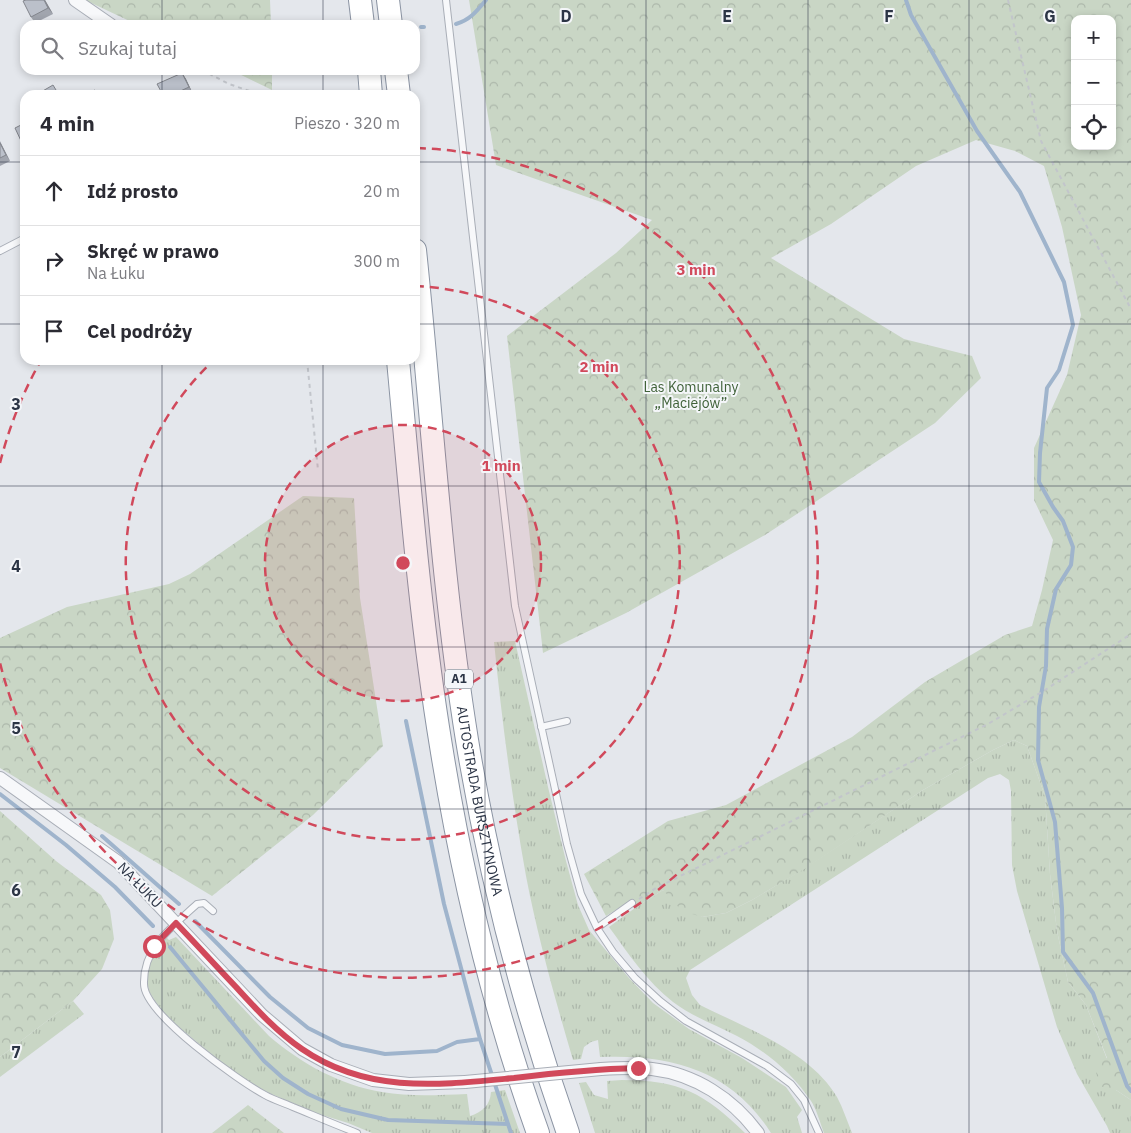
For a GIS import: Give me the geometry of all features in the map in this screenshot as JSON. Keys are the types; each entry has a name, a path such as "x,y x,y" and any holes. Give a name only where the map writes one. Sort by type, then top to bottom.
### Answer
{"highway":[{"path":"360,0 362,20"},
{"path":"388,0 390,20"},
{"path":"370,75 371,90"},
{"path":"397,75 398,90"},
{"name":"AUTOSTRADA BURSZTYNOWA","path":"420,302 446,571 467,740 500,904 521,986 568,1133"},
{"name":"AUTOSTRADA BURSZTYNOWA","path":"399,365 428,655 440,745 471,902 495,996 538,1133"}],"street":[{"path":"75,0 103,20"},
{"name":"NA ŁUKU","path":"0,778 118,862 262,1015 291,1041 321,1060 353,1074 389,1082 409,1084 465,1082 601,1069 653,1069 691,1079 722,1097 737,1109 758,1133"}],"lane":[{"path":"446,0 515,606 567,844 582,894 597,928 613,952 635,978 660,1002 686,1021 767,1066 791,1084 804,1100 819,1133"},
{"path":"0,251 20,241"},
{"path":"541,727 567,721"},
{"path":"213,911 204,903 197,904 154,946 145,966 144,986 150,1002 185,1037 238,1078 266,1096 357,1133"},
{"path":"597,928 632,904"},
{"path":"336,1133 340,1127"}],"path":[{"path":"1008,0 1041,141 1131,309"},
{"path":"212,75 246,90"},
{"path":"308,365 318,470"},
{"path":"632,904 656,888 988,724 1045,690 1131,634"}],"green space":[{"path":"85,0 270,0 271,20 127,20"},
{"name":"Las Komunalny „Maciejów”","path":"469,0 1131,0 1131,1100 1116,1090 1099,1086 1094,1063 1107,1058 1086,1005 1068,982 1057,931 1050,874 1045,796 1027,746 1014,740 923,790 806,868 726,913 702,917 682,911 663,890 635,908 630,901 606,916 584,874 668,821 726,805 852,737 925,682 1005,635 1032,626 1053,540 1034,500 1034,448 1067,375 1081,315 1062,227 1044,166 1015,151 976,140 916,166 831,224 771,258 904,339 972,356 981,378 935,423 765,535 626,613 543,653 507,336 616,253 652,220 496,165"},
{"path":"241,75 272,75 272,90"},
{"path":"303,496 354,498 360,598 383,746 313,815 212,896 0,768 0,638 67,607 169,584 190,574"},
{"path":"515,641 566,861 578,905 589,930 629,978 653,1003 689,1029 742,1058 786,1087 802,1110 797,1117 802,1133 771,1133 755,1112 737,1094 718,1080 697,1070 675,1063 651,1059 600,1057 598,1040 584,1047 581,1059 573,1060 547,968 526,876 508,759 494,642"},
{"path":"1014,740 1027,746 1045,796 1050,874 1057,931 1068,982 1086,1005 1107,1059 1116,1090 1131,1100 1131,1133 1110,1133 1077,1074 1057,1027 1017,891 1012,865 1011,791 1009,780 1000,774 988,778 690,970 686,978 692,995 700,1005 776,1042 811,1066 837,1097 852,1133 824,1133 811,1101 778,1064 748,1042 673,1002 646,976 609,927 663,890 702,917 726,913 752,900 805,868 923,790"},
{"path":"0,811 56,861 101,895 110,910 114,939 102,969 73,1001 0,1057"},
{"path":"176,937 269,1036 295,1056 322,1072 366,1089 393,1094 467,1094 470,1116 485,1108 491,1092 505,1090 520,1133 372,1133 269,1093 246,1080 180,1028 164,1013 149,991 147,981 148,968 153,954 167,938 169,940"},
{"path":"73,1001 84,1014 0,1077 0,1057"},
{"path":"622,1080 660,1083 676,1086 690,1092 717,1108 745,1133 595,1133 579,1083 586,1082 594,1095 608,1099 607,1081"},
{"path":"248,1105 284,1133 212,1133"}],"building":[{"path":"44,0 48,8 31,17 23,1"},
{"path":"177,75 183,75 189,87 183,90 160,90 157,84"},
{"path":"53,85 56,90 44,90"},
{"path":"20,126 20,139 15,128"},
{"path":"0,143 6,155 0,158"}],"waterway":[{"path":"456,24 469,18 486,0"},
{"path":"906,0 911,15 977,131 1020,192 1064,282 1073,325 1059,370 1047,388 1040,453 1039,482 1063,521 1073,547 1071,565 1056,589 1047,629 1046,666 1039,707 1038,760 1055,822 1062,908 1063,952 1093,993 1127,1086 1131,1091"},
{"path":"406,721 444,904 480,1039 511,1133"},
{"path":"0,794 66,845 115,887 153,926"},
{"path":"102,836 179,904"},
{"path":"195,921 270,997 308,1028 342,1045 385,1054 437,1051 457,1042 480,1039"},
{"path":"170,947 264,1061 283,1078 308,1094 341,1109 388,1120 508,1124"}],"route":[{"path":"154,946 176,923 262,1015 291,1041 321,1060 373,1080 409,1084 432,1084 601,1069 638,1068"}]}
